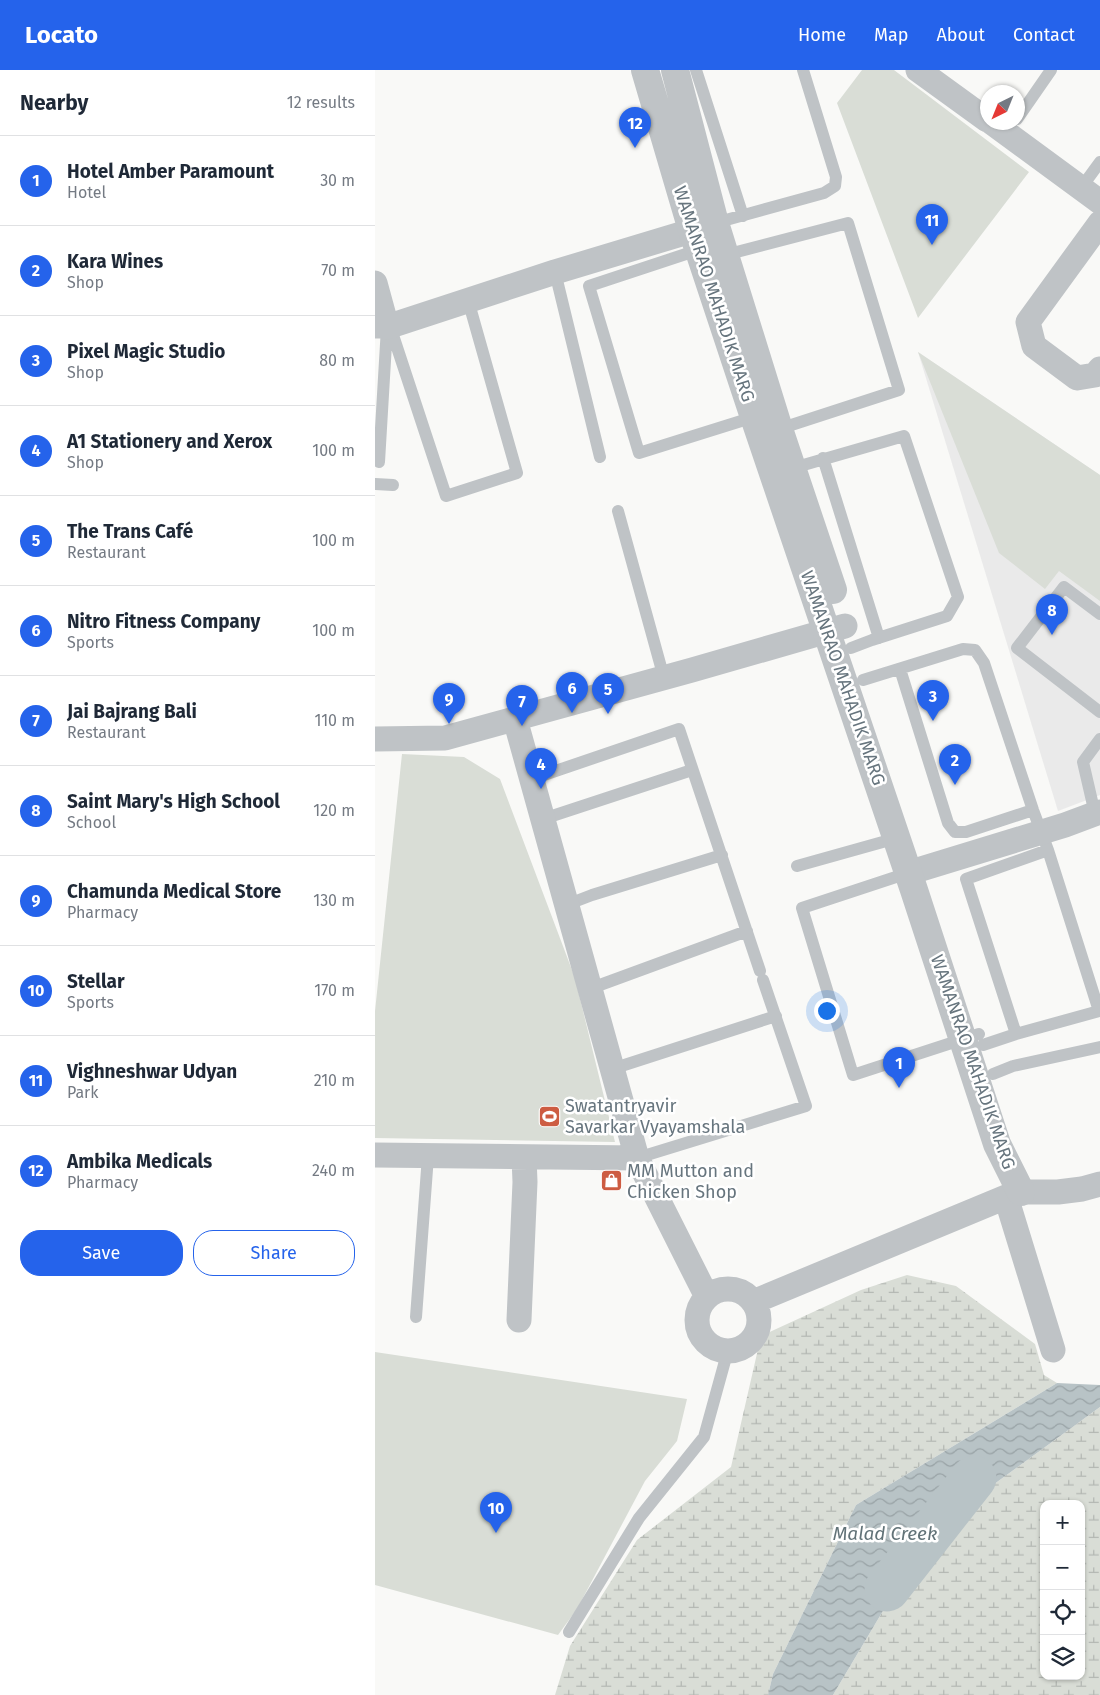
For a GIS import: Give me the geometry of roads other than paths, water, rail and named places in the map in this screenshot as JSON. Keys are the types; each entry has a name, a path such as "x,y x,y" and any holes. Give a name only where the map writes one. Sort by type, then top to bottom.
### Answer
{"street":[{"name":"WAMANRAO MAHADIK MARG","path":"645,70 702,235 754,418 841,635 863,680 916,870 975,1040 1001,1153 1013,1194"},
{"name":"WAMANRAO MAHADIK MARG","path":"675,70 702,235 725,255 793,468 897,838 916,870"},
{"path":"928,73 980,108"},
{"path":"1011,130 1091,195"},
{"path":"1100,223 1028,322 1034,346 1077,378 1095,376 1100,369"},
{"path":"375,283 384,326 555,272 702,235"},
{"path":"375,739 445,738 664,678 841,635"},
{"path":"515,719 637,1158 707,1297"},
{"path":"916,870 1098,813"},
{"name":"WAMANRAO MAHADIK MARG","path":"975,1040 993,1074 1018,1151 1013,1194"},
{"path":"375,1155 637,1158"},
{"path":"519,1320 525,1182 524,1157"},
{"path":"753,1302 1013,1194 1057,1192 1082,1189 1100,1184"},
{"path":"1013,1194 1053,1350"},
{"path":"727,1289 741,1292 753,1302 758,1315 757,1330 753,1338 743,1347 728,1350 714,1347 706,1342 699,1331 697,1317 699,1309 707,1297 718,1290 727,1289"}],"lane":[{"path":"696,70 743,216"},
{"path":"754,418 639,453 589,286 743,216 823,193 835,186 836,177 803,70"},
{"path":"1025,100 1051,70"},
{"path":"1091,195 1100,162"},
{"path":"725,255 848,223 851,232 899,390 779,428"},
{"path":"555,272 600,457"},
{"path":"384,326 446,496 517,473 469,300"},
{"path":"379,462 384,326"},
{"path":"793,468 904,436 958,597 947,616 872,640 841,635"},
{"path":"823,458 879,638"},
{"path":"375,484 393,485"},
{"path":"618,511 664,678"},
{"path":"1100,614 1064,587 1017,648 1100,712"},
{"path":"863,680 963,649 975,650 984,663 1041,830 1099,1011 1016,1034 975,1040 853,1075 802,908 916,870"},
{"path":"900,669 948,823 955,832 1041,830"},
{"path":"532,779 679,729 806,1106 637,1158"},
{"path":"1098,813 1083,762 1100,739"},
{"path":"543,819 692,770"},
{"path":"1016,1034 966,879 1041,830"},
{"path":"797,866 897,838"},
{"path":"566,905 592,895 722,856"},
{"path":"589,989 747,931"},
{"path":"612,1069 775,1016"},
{"path":"993,1074 1013,1066 1100,1047"},
{"path":"416,1317 428,1156"},
{"path":"569,1632 639,1518 704,1437 728,1350"}],"water":[{"name":"Malad Creek","path":"1057,1383 1100,1385 1100,1407 931,1530 833,1695 768,1695 773,1674 856,1505"}],"waterway":[{"path":"887,1589 974,1478"}],"place":[{"name":"Ambika Medicals","path":"635,148"},
{"name":"Vighneshwar Udyan","path":"932,245"},
{"name":"Saint Mary's High School","path":"1052,635"},
{"name":"Nitro Fitness Company","path":"572,713"},
{"name":"The Trans Café","path":"608,714"},
{"name":"Pixel Magic Studio","path":"933,721"},
{"name":"Chamunda Medical Store","path":"449,724"},
{"name":"Jai Bajrang Bali","path":"522,726"},
{"name":"Kara Wines","path":"955,785"},
{"name":"A1 Stationery and Xerox","path":"541,789"},
{"name":"Hotel Amber Paramount","path":"899,1088"},
{"name":"Swatantryavir Savarkar Vyayamshala","path":"549,1116"},
{"name":"MM Mutton and Chicken Shop","path":"611,1181"},
{"name":"Stellar","path":"496,1533"}]}
